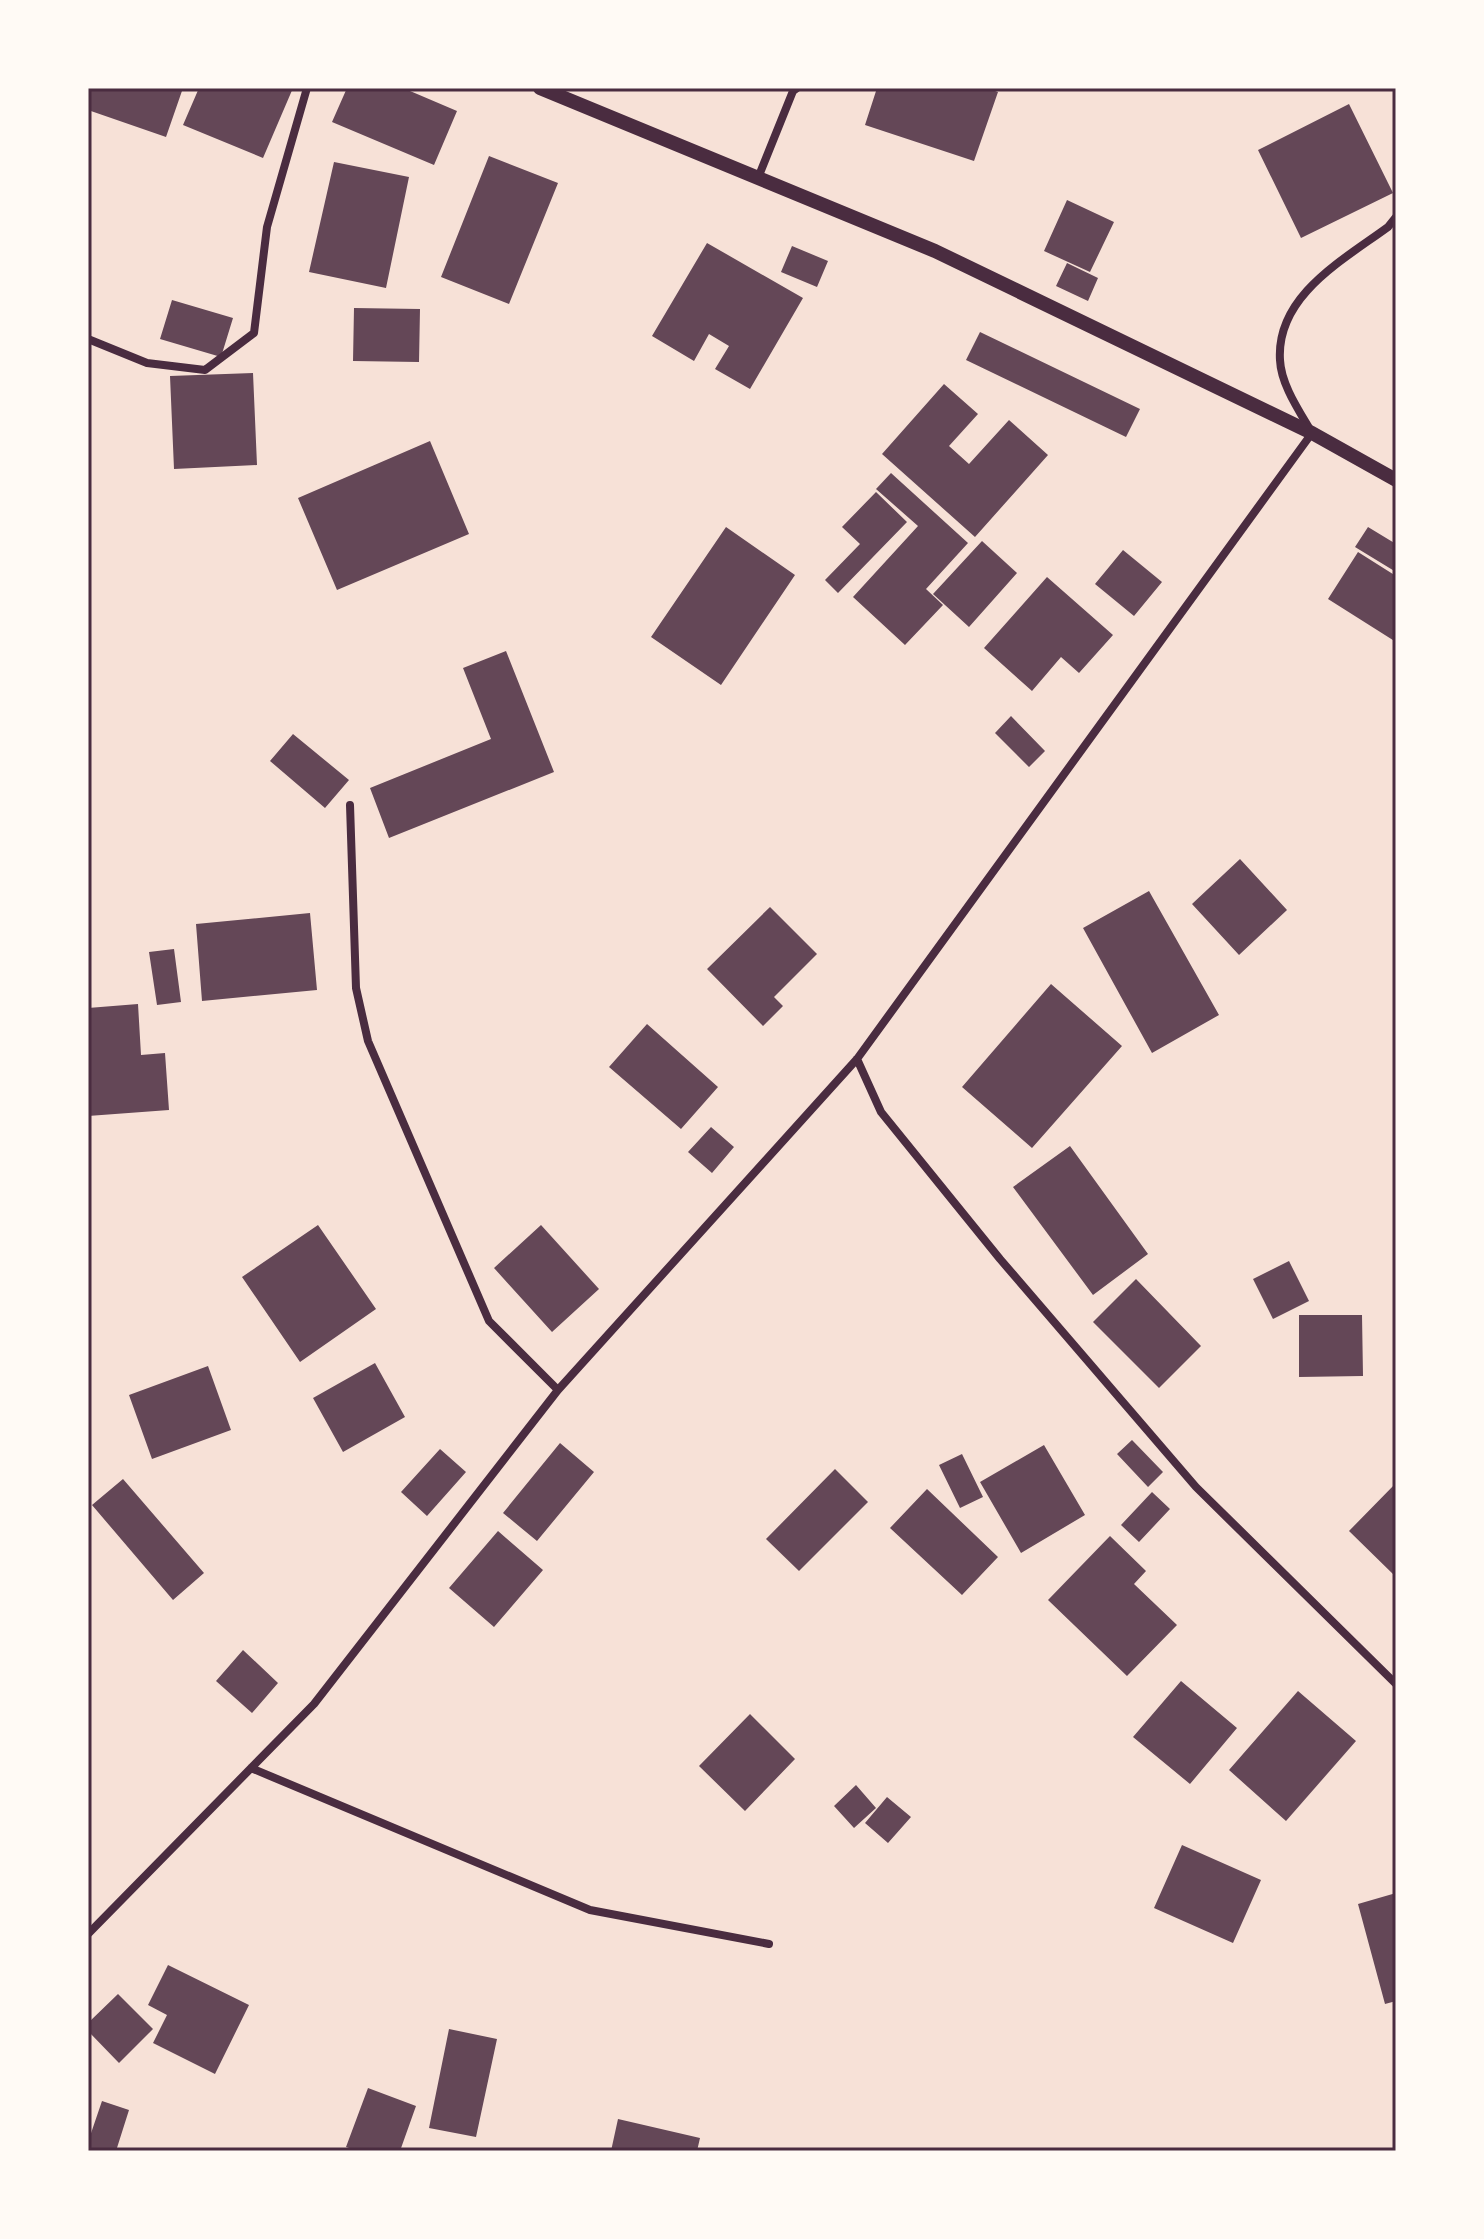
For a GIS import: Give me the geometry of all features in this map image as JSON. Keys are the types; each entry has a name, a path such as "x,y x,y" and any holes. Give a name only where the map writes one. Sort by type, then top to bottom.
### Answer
{"street":[{"path":"88,339 147,363 205,370 254,333 267,227 307,88"},
{"path":"540,88 935,251 1312,433 1396,480"},
{"path":"758,178 793,91 797,88"},
{"path":"1312,433 1291,396 1279,362 1282,330 1294,307 1323,275 1388,227 1396,217"},
{"path":"88,1934 314,1704 558,1390 857,1059 1312,433"},
{"path":"350,805 356,988 368,1041 489,1321 558,1390"},
{"path":"857,1059 881,1112 1000,1259 1196,1487 1396,1684"},
{"path":"251,1768 590,1910 769,1944"}],"building":[{"path":"88,88 183,88 166,137 88,110"},
{"path":"199,88 293,88 263,158 183,125"},
{"path":"347,88 403,88 457,111 434,165 332,122"},
{"path":"877,88 987,88 998,92 974,161 865,125"},
{"path":"1349,104 1393,193 1301,238 1258,150"},
{"path":"489,156 558,183 509,304 441,277"},
{"path":"334,162 409,177 386,288 309,272"},
{"path":"1067,200 1114,222 1090,272 1044,251"},
{"path":"707,243 803,298 750,389 715,369 729,346 709,334 694,361 652,336"},
{"path":"792,246 828,261 817,287 781,272"},
{"path":"1067,263 1098,278 1088,301 1056,286"},
{"path":"172,300 233,318 221,357 160,339"},
{"path":"354,308 420,309 419,362 353,361"},
{"path":"980,332 1140,409 1126,437 966,360"},
{"path":"253,373 257,465 174,469 170,376"},
{"path":"944,384 978,414 949,446 969,464 1009,420 1048,455 975,537 882,454"},
{"path":"430,441 469,534 337,590 298,498"},
{"path":"891,473 968,543 926,589 943,605 905,645 853,597 918,526 876,489"},
{"path":"876,492 907,522 838,593 825,580 860,544 842,527"},
{"path":"726,527 795,575 721,685 651,637"},
{"path":"1368,527 1396,544 1396,572 1355,547"},
{"path":"982,541 1017,573 969,627 933,594"},
{"path":"1123,550 1162,582 1134,616 1095,584"},
{"path":"1358,552 1396,576 1396,642 1328,599"},
{"path":"1047,577 1113,635 1079,673 1061,657 1032,691 984,648"},
{"path":"506,651 554,772 389,838 370,788 491,739 463,668"},
{"path":"1011,716 1045,751 1029,767 995,733"},
{"path":"293,734 349,780 325,808 270,761"},
{"path":"1240,859 1287,910 1239,955 1192,904"},
{"path":"1149,891 1219,1015 1152,1053 1083,928"},
{"path":"770,907 817,954 774,997 783,1006 763,1026 707,969"},
{"path":"310,913 317,990 202,1001 196,924"},
{"path":"174,949 181,1002 157,1005 149,952"},
{"path":"1051,984 1122,1046 1032,1148 962,1087"},
{"path":"138,1004 141,1055 165,1053 169,1110 88,1116 88,1008"},
{"path":"647,1024 718,1087 681,1129 609,1067"},
{"path":"711,1127 734,1147 712,1173 688,1152"},
{"path":"1070,1146 1148,1254 1093,1295 1013,1187"},
{"path":"318,1225 376,1309 300,1362 242,1277"},
{"path":"541,1225 599,1289 552,1332 494,1268"},
{"path":"1289,1261 1309,1301 1273,1319 1253,1279"},
{"path":"1136,1279 1201,1346 1159,1388 1093,1322"},
{"path":"1299,1315 1362,1315 1363,1376 1299,1377"},
{"path":"375,1363 405,1417 343,1452 313,1398"},
{"path":"208,1366 231,1430 152,1459 129,1395"},
{"path":"1132,1440 1163,1472 1148,1487 1117,1454"},
{"path":"560,1443 594,1472 537,1541 503,1513"},
{"path":"1044,1445 1085,1515 1021,1553 980,1482"},
{"path":"440,1449 466,1472 427,1516 401,1492"},
{"path":"962,1454 983,1497 960,1508 939,1465"},
{"path":"835,1469 868,1502 799,1571 766,1539"},
{"path":"123,1479 204,1573 173,1600 92,1505"},
{"path":"1396,1483 1396,1577 1349,1531"},
{"path":"927,1489 998,1557 962,1595 890,1528"},
{"path":"1152,1492 1170,1509 1139,1542 1121,1525"},
{"path":"498,1531 543,1570 494,1627 449,1588"},
{"path":"1110,1536 1146,1571 1134,1584 1177,1625 1127,1676 1048,1600"},
{"path":"243,1650 278,1683 252,1713 216,1681"},
{"path":"1181,1681 1237,1728 1190,1784 1133,1737"},
{"path":"1298,1691 1356,1741 1286,1821 1229,1770"},
{"path":"750,1714 795,1759 745,1811 699,1766"},
{"path":"856,1785 876,1808 854,1828 834,1806"},
{"path":"887,1797 911,1817 888,1843 865,1823"},
{"path":"1182,1845 1261,1880 1233,1943 1154,1908"},
{"path":"1396,1893 1396,2001 1385,2004 1358,1904"},
{"path":"168,1965 249,2005 215,2074 153,2043 167,2015 148,2005"},
{"path":"118,1994 153,2029 119,2063 88,2031 88,2023"},
{"path":"449,2029 497,2039 476,2137 429,2128"},
{"path":"368,2088 416,2106 400,2151 358,2151 346,2147"},
{"path":"102,2101 129,2110 116,2151 88,2151 88,2142"},
{"path":"618,2119 700,2138 697,2151 611,2151"}]}
